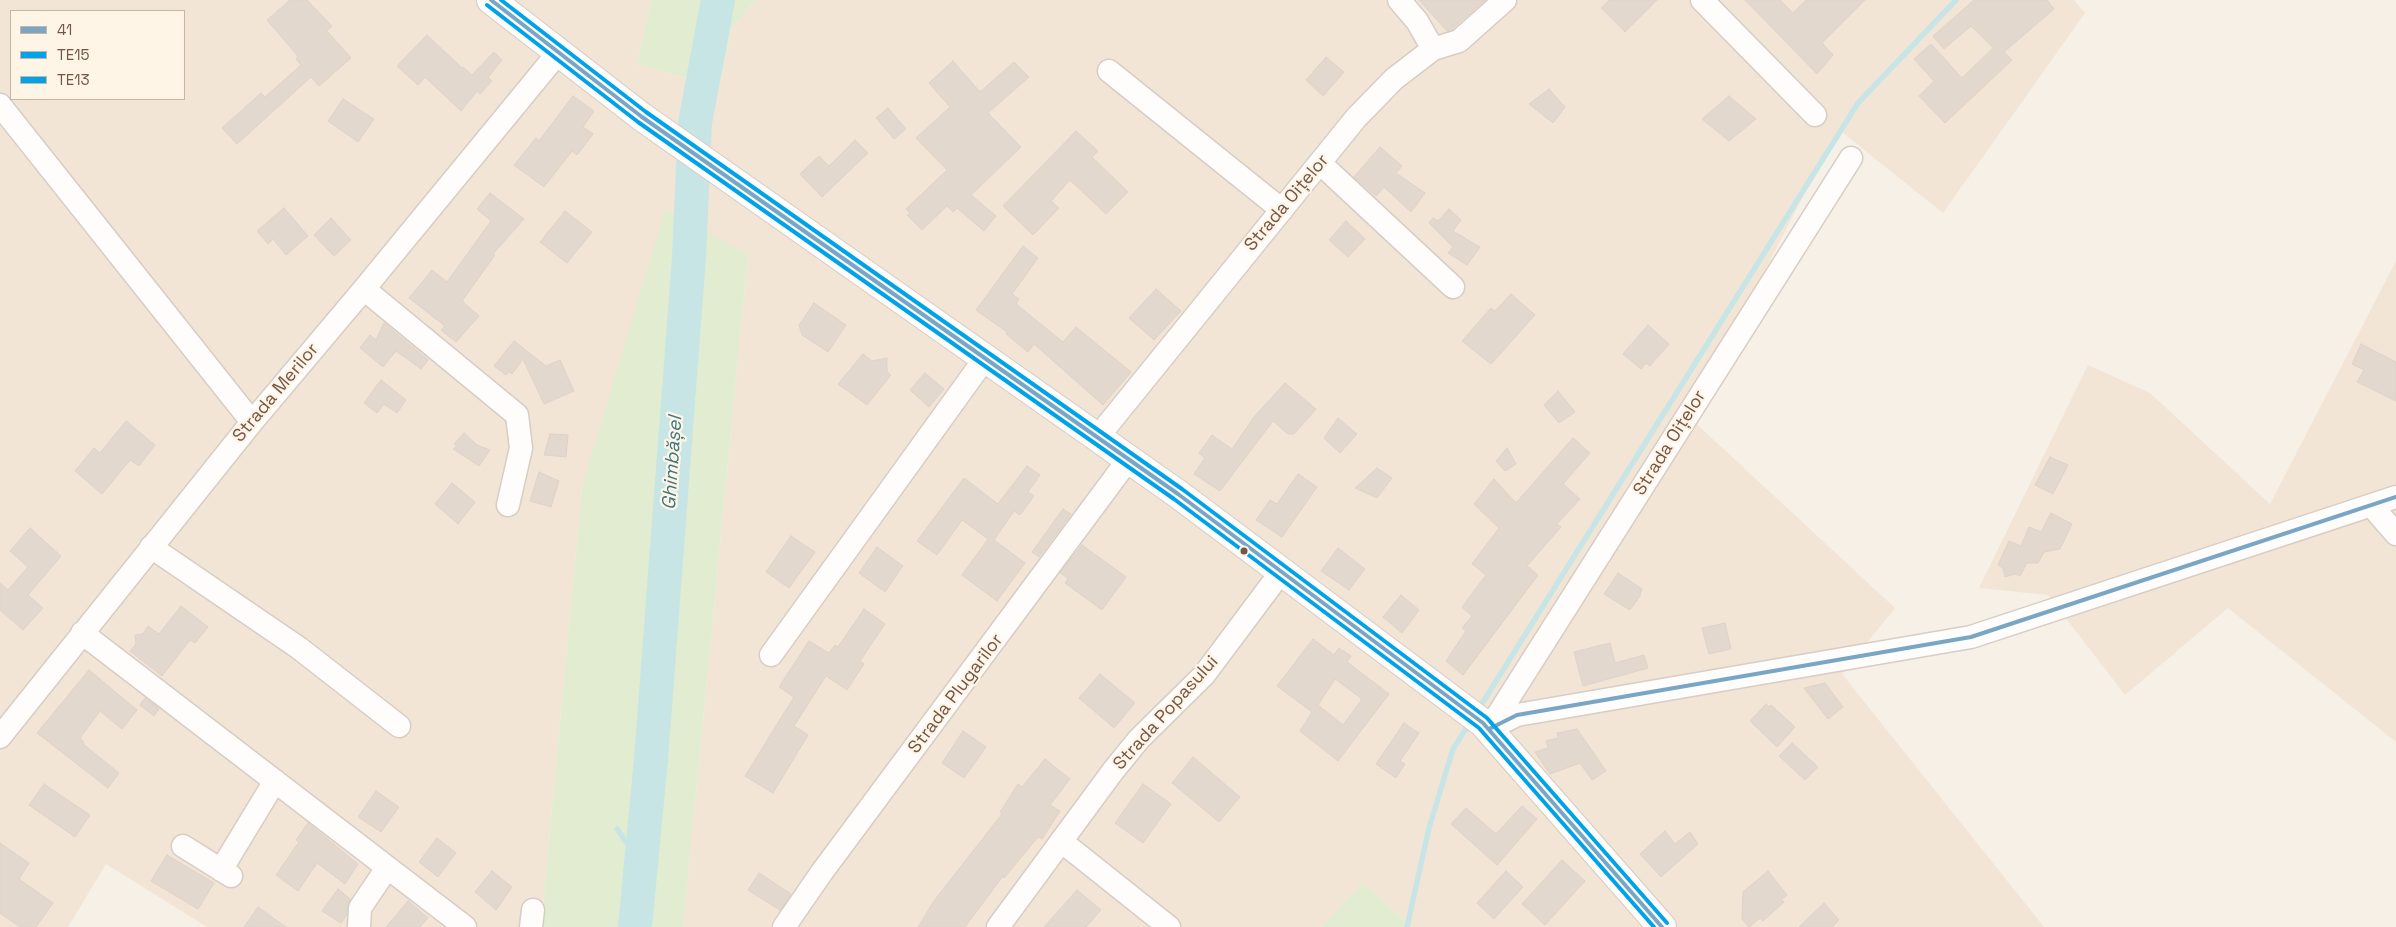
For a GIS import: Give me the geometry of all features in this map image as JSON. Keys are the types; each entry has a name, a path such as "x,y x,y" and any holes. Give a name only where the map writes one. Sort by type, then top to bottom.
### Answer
{"street":[{"path":"491,0 558,53 717,170 986,357 1178,494 1486,726 1662,927"},
{"path":"1399,0 1418,21 1433,49"},
{"name":"Strada Oițelor","path":"1097,438 1321,164 1356,118 1394,79 1433,49 1459,40 1505,0"},
{"path":"1702,0 1815,115"},
{"name":"Strada Merilor","path":"0,737 252,422 558,53"},
{"path":"1109,71 1282,210"},
{"path":"0,105 252,422"},
{"name":"Strada Oițelor","path":"1486,726 1851,158"},
{"path":"1321,164 1453,287"},
{"path":"364,289 517,415 521,448 508,505"},
{"path":"771,656 986,357"},
{"name":"Strada Plugarilor","path":"784,927 822,872 1128,460"},
{"path":"1486,726 1517,715 1970,637 2396,497"},
{"path":"2371,505 2396,534"},
{"path":"151,547 299,648 398,726"},
{"name":"Strada Popasului","path":"998,927 1139,739 1204,675 1281,572"},
{"path":"82,633 465,927"},
{"path":"183,846 226,873 274,781"},
{"path":"1061,841 1169,927"},
{"path":"359,927 360,908 387,868"}],"shaded area":[{"path":"0,0 651,0 637,64 720,87 731,29 756,0 2074,0 2085,13 1943,213 1838,129 1689,417 1895,608 1842,674 2044,927 1412,927 1363,883 1321,927 683,927 748,254 582,487 541,927 207,927 106,864 68,927 0,927"},
{"path":"2396,261 2396,742 2228,608 2125,695 2048,595 1979,588 2088,365 2150,393 2270,504"}],"green space":[{"path":"651,0 756,0 731,29 720,87 637,64"},
{"path":"665,210 748,254 683,927 541,927 582,487"},
{"path":"1363,883 1412,927 1321,927"}],"building":[{"path":"290,0 307,0 332,26 327,31 351,58 319,86 311,77 237,144 222,128 261,93 265,97 301,65 296,59 298,56 267,20"},
{"path":"1419,0 1485,0 1452,29 1447,31"},
{"path":"1609,0 1657,0 1625,32 1601,8"},
{"path":"1745,0 1780,0 1793,13 1806,0 1865,0 1822,43 1833,55 1817,74"},
{"path":"1974,0 2047,0 2054,9 2004,52 2012,60 1945,123 1919,96 1934,81 1914,59 1931,44 1962,78 1993,48 1971,26 1944,49 1933,36"},
{"path":"427,35 472,75 494,52 502,60 488,77 492,81 480,94 477,91 461,111 425,77 418,85 397,66"},
{"path":"1326,57 1344,72 1323,96 1306,80"},
{"path":"953,61 980,92 1014,62 1029,77 988,113 1021,147 971,195 996,216 984,231 957,208 953,212 947,206 922,230 907,215 910,213 906,209 947,170 916,138 950,107 929,83"},
{"path":"1549,89 1565,107 1553,123 1529,104"},
{"path":"573,96 594,111 583,127 593,134 577,155 572,151 544,187 514,165 536,138 539,141"},
{"path":"1729,96 1756,119 1729,141 1702,119"},
{"path":"343,99 374,119 358,142 328,121"},
{"path":"888,108 906,129 894,139 876,118"},
{"path":"1076,131 1098,151 1092,157 1128,192 1106,214 1070,180 1051,201 1059,208 1033,235 1003,206"},
{"path":"855,140 868,153 822,197 800,174 819,156 829,166"},
{"path":"1380,147 1402,166 1396,173 1425,193 1411,212 1384,187 1376,196 1354,177"},
{"path":"490,193 524,219 493,254 495,255 462,301 479,316 456,342 441,330 445,326 409,298 432,270 447,282 491,221 477,209"},
{"path":"284,208 308,236 286,255 273,239 268,244 257,231"},
{"path":"1449,209 1461,220 1453,231 1480,247 1467,265 1448,253 1453,247 1429,223 1433,218 1438,221"},
{"path":"565,211 592,232 567,263 540,242"},
{"path":"331,218 351,240 334,256 314,235"},
{"path":"1346,221 1365,239 1348,257 1329,240"},
{"path":"1023,246 1038,258 1012,294 1019,299 1016,304 1063,342 1076,327 1131,372 1103,405 1034,344 1028,352 1006,334 1007,332 976,310"},
{"path":"1156,289 1181,311 1154,340 1129,318"},
{"path":"1511,294 1535,315 1491,364 1462,341 1491,308 1495,311"},
{"path":"814,303 846,325 828,352 802,335 799,325"},
{"path":"384,323 428,360 421,369 396,351 383,367 360,348 370,335 376,340"},
{"path":"1648,325 1669,344 1650,366 1646,363 1641,369 1623,354"},
{"path":"514,341 546,366 560,360 574,391 544,404 523,359 512,374 509,372 506,375 494,366"},
{"path":"2361,344 2396,362 2396,401 2357,382 2364,370 2352,364"},
{"path":"863,354 872,361 887,358 887,372 891,375 867,405 838,384"},
{"path":"925,373 944,389 929,407 910,390"},
{"path":"381,380 406,400 397,413 384,404 377,413 364,403"},
{"path":"1285,383 1316,409 1294,434 1288,434 1273,421 1220,491 1194,474 1205,458 1199,453 1212,435 1232,449 1254,417"},
{"path":"1558,391 1575,412 1559,423 1544,405"},
{"path":"1338,418 1357,434 1340,453 1324,438"},
{"path":"126,421 155,445 139,466 130,460 102,494 75,471 94,448 100,453"},
{"path":"464,433 477,445 490,450 479,466 453,449 457,446 454,444"},
{"path":"550,434 568,435 566,457 544,455"},
{"path":"1573,438 1590,453 1563,484 1580,499 1557,524 1561,527 1527,566 1538,575 1463,675 1446,661 1466,631 1462,628 1472,616 1462,607 1486,575 1472,564 1499,528 1474,504 1494,479 1516,503"},
{"path":"1507,448 1516,464 1505,471 1496,461"},
{"path":"2050,457 2068,465 2053,494 2035,485"},
{"path":"1027,466 1040,475 1028,492 1034,496 1020,515 1014,511 994,540 1025,563 997,601 962,575 988,539 962,520 937,555 917,541 964,478 998,504"},
{"path":"1377,468 1392,478 1377,498 1355,488"},
{"path":"539,472 559,481 551,507 530,501"},
{"path":"1298,474 1317,487 1282,537 1256,520 1270,500 1277,504"},
{"path":"452,483 475,502 458,524 435,504"},
{"path":"1063,509 1071,514 1039,557 1032,552"},
{"path":"2051,513 2072,524 2060,549 2044,552 2038,563 2027,563 2020,576 2015,574 2005,577 2003,568 1998,565 2009,541 2021,546 2029,527 2041,532"},
{"path":"30,528 61,556 28,595 43,608 23,630 0,610 0,583 8,590 28,567 10,551"},
{"path":"791,536 815,552 789,588 766,572"},
{"path":"1082,545 1126,577 1102,610 1065,583 1068,578 1060,573"},
{"path":"877,547 903,566 885,592 859,573"},
{"path":"1338,548 1365,569 1349,590 1321,571"},
{"path":"1618,573 1642,589 1640,596 1630,610 1604,594"},
{"path":"1401,595 1419,610 1402,633 1383,617"},
{"path":"181,606 208,627 195,643 190,640 162,676 130,651 136,644 135,635 143,634 148,626 159,634"},
{"path":"864,609 885,624 860,661 864,664 847,690 826,676 794,726 808,735 773,793 745,776 794,697 779,687 809,641 829,653 835,645 838,647"},
{"path":"1725,623 1731,649 1709,654 1702,628"},
{"path":"1313,639 1334,655 1339,648 1351,656 1347,662 1389,694 1338,761 1300,731 1312,712 1277,686","holes":["1335,679 1362,699 1343,725 1318,705"]},
{"path":"1610,643 1615,663 1644,655 1648,668 1583,686 1574,652"},
{"path":"89,670 137,710 122,729 100,711 80,738 84,742 83,744 119,773 108,788 37,733"},
{"path":"1100,674 1135,703 1114,728 1079,698"},
{"path":"1825,683 1843,707 1828,719 1804,688"},
{"path":"145,698 159,709 154,716 140,705"},
{"path":"1766,704 1769,707 1771,705 1795,727 1777,747 1750,721"},
{"path":"1404,723 1419,733 1400,761 1405,764 1396,778 1376,764"},
{"path":"1577,729 1606,771 1592,780 1580,763 1550,774 1535,752 1548,748 1546,741 1558,738 1557,733"},
{"path":"963,731 986,747 964,778 942,763"},
{"path":"1792,743 1818,767 1805,780 1779,756"},
{"path":"1193,757 1240,797 1219,822 1172,783"},
{"path":"1045,759 1070,779 1050,805 1060,811 1042,839 1038,837 1004,878 1003,876 965,927 918,927 934,901 1002,814 1000,812 1018,784 1022,787"},
{"path":"44,784 90,815 75,837 29,805"},
{"path":"1143,784 1171,804 1143,843 1115,823"},
{"path":"376,791 399,807 381,832 358,817"},
{"path":"1522,806 1537,819 1497,865 1451,824 1466,808 1496,834"},
{"path":"308,823 358,864 345,884 317,863 298,891 276,875 299,842 296,840"},
{"path":"1665,831 1675,844 1690,832 1698,844 1661,877 1640,854"},
{"path":"437,838 456,853 438,877 419,862"},
{"path":"0,843 29,863 19,879 53,903 36,927 20,927 0,913"},
{"path":"167,855 214,883 198,909 151,881"},
{"path":"1562,860 1585,881 1545,925 1522,904"},
{"path":"492,871 512,887 496,910 475,892"},
{"path":"1506,871 1523,887 1494,919 1477,903"},
{"path":"1768,871 1787,895 1781,900 1784,902 1763,921 1760,918 1749,927 1742,919 1743,892"},
{"path":"759,873 791,894 780,910 748,890"},
{"path":"338,889 350,899 346,916 341,923 322,911"},
{"path":"1077,890 1101,910 1086,927 1044,927"},
{"path":"408,901 428,918 420,927 386,927"},
{"path":"1824,903 1839,920 1832,927 1799,927"},
{"path":"258,907 286,927 244,927"}],"waterway":[{"name":"Ghimbășel","path":"635,927 651,759 689,257 695,123 718,0"},
{"path":"1478,710 1858,103 1956,0"},
{"path":"1407,927 1429,828 1453,749 1470,722"},
{"path":"617,829 641,863"}],"transit line":[{"name":"41","path":"491,0 642,117 1178,494 1483,723 1662,927"},
{"name":"TE13","path":"501,0 646,112 1182,489 1487,718 1667,923"},
{"name":"TE15","path":"487,5 638,122 1174,499 1479,728 1654,927"},
{"name":"41","path":"1489,729 1517,715 1971,637 2396,497"}]}
